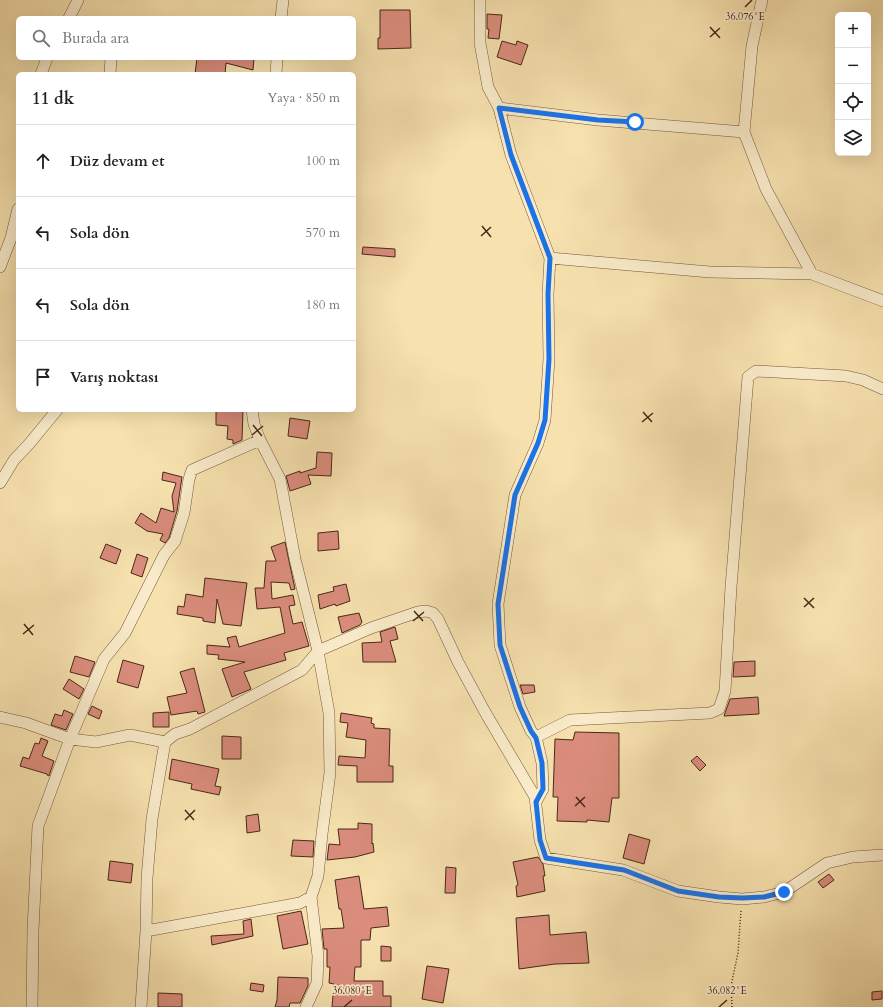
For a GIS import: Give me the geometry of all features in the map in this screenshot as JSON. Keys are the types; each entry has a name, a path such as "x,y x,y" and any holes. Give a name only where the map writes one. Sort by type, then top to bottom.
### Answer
{"street":[{"path":"69,16 78,0"},
{"path":"281,16 283,0"},
{"path":"480,0 480,43 488,87 499,108 511,155 550,258 548,294 549,359 545,420 538,443 515,495 498,604 500,645 520,707 531,731 536,738 542,763 543,789 536,802"},
{"path":"762,0 752,46 744,132 766,189 812,274"},
{"path":"42,72 46,60"},
{"path":"110,72 111,60"},
{"path":"276,72 277,60"},
{"path":"499,108 598,120 744,132"},
{"path":"0,268 11,238 16,217"},
{"path":"550,258 710,272 812,274 883,301"},
{"path":"536,738 570,720 710,713 719,709 725,691 731,587 748,377 756,371 846,376 863,380 883,389"},
{"path":"0,483 14,460 55,412"},
{"path":"252,412 254,424 260,440 280,479 296,558 318,651 329,713 330,773 318,876 311,897 318,956 317,983 306,1007"},
{"path":"32,1007 33,930 38,826 70,739 104,659 125,633 164,555 175,541 184,513 189,479 192,470 260,440"},
{"path":"141,1007 146,931 147,878 152,819 165,742 175,734 190,729 302,670 318,651 372,628 418,612 426,611 433,613 438,619 458,662 535,797 540,840 546,858 624,870 678,891 719,897 742,898 764,897 784,892 827,863 853,857 883,855"},
{"path":"0,717 26,723 70,739 96,742 130,735 165,742"},
{"path":"146,931 300,903 311,897"}],"path":[{"path":"732,1007 731,986 738,953 742,898"}],"building":[{"path":"380,10 410,10 411,48 378,49 378,38 380,38"},
{"path":"487,14 502,15 499,39 488,38 489,29 487,29"},
{"path":"502,41 516,45 517,41 528,45 521,65 497,57"},
{"path":"197,60 254,60 253,70 226,63 225,72 195,72"},
{"path":"363,247 395,249 395,257 362,254"},
{"path":"216,412 243,412 242,440 233,444 233,440 227,439 228,426 216,425"},
{"path":"290,418 310,421 307,439 288,436"},
{"path":"317,452 332,453 331,476 308,475 311,484 290,491 286,476 300,471 300,473 316,468"},
{"path":"163,472 182,477 177,511 169,538 165,543 160,540 163,534 147,531 135,523 141,513 156,523 161,508 174,512 172,496 176,483 162,480"},
{"path":"338,531 339,549 318,551 318,533"},
{"path":"285,542 295,589 291,590 289,583 271,582 272,599 293,595 295,605 289,606 293,624 302,622 309,646 284,653 286,660 244,672 251,689 232,697 222,669 245,662 218,659 219,655 207,654 207,645 230,647 227,638 236,636 239,647 285,633 280,607 257,609 255,588 264,588 266,561 276,561 271,547"},
{"path":"106,544 121,550 116,564 100,558"},
{"path":"137,554 148,558 142,577 131,573"},
{"path":"205,578 247,583 241,626 223,624 217,599 215,623 203,621 203,618 177,614 178,606 184,607 186,594 203,597"},
{"path":"346,584 350,601 336,606 335,604 320,609 318,595 334,591 333,587"},
{"path":"359,613 362,622 360,625 342,633 338,617"},
{"path":"395,627 398,639 390,641 396,662 363,662 362,643 382,642 380,632"},
{"path":"75,656 95,662 89,677 70,672"},
{"path":"123,660 144,666 138,688 117,682"},
{"path":"755,661 755,676 733,677 734,662"},
{"path":"194,668 205,712 198,714 197,711 171,715 167,697 187,693 180,672"},
{"path":"69,679 84,689 79,699 63,689"},
{"path":"520,685 534,685 535,692 523,694"},
{"path":"758,697 759,714 724,716 730,699"},
{"path":"92,706 102,711 99,719 88,714"},
{"path":"64,710 73,714 66,730 51,725 55,714 62,716"},
{"path":"169,712 169,727 153,727 153,713"},
{"path":"341,713 372,718 371,723 374,724 374,728 390,729 389,766 393,766 393,782 357,782 357,766 338,765 339,756 365,758 366,740 346,737 348,723 340,722"},
{"path":"575,732 619,733 619,798 612,798 609,822 587,820 587,822 557,821 558,797 553,797 555,739 573,740"},
{"path":"222,736 241,737 241,759 222,759"},
{"path":"41,738 48,741 42,756 54,761 49,776 47,774 20,766 23,757 29,759 35,743 39,744"},
{"path":"697,756 706,765 700,771 691,761"},
{"path":"172,759 219,769 215,786 221,787 219,795 191,789 192,784 169,779"},
{"path":"258,814 260,831 247,833 246,816"},
{"path":"358,823 372,824 372,844 373,843 374,852 355,857 327,860 329,844 340,845 338,829 358,829"},
{"path":"629,834 650,840 644,864 623,858"},
{"path":"293,840 314,841 313,857 291,856"},
{"path":"538,857 543,864 545,891 517,897 516,886 518,885 513,862"},
{"path":"110,861 133,864 131,883 108,880"},
{"path":"446,867 456,868 455,893 445,893"},
{"path":"829,874 834,880 823,888 818,882"},
{"path":"359,876 364,909 387,907 389,926 371,928 370,940 361,940 361,967 355,967 354,981 383,981 383,996 391,996 391,1007 332,1007 334,984 329,983 330,967 327,967 327,949 324,949 322,929 344,928 341,909 339,909 335,880"},
{"path":"301,911 308,944 283,949 277,916"},
{"path":"549,915 550,935 586,932 589,963 555,964 519,969 516,918"},
{"path":"251,919 253,936 212,945 211,936 244,934 243,921"},
{"path":"381,946 391,947 391,961 381,961"},
{"path":"427,966 449,969 443,1003 422,999"},
{"path":"278,977 308,978 308,986 300,1003 290,1003 289,1007 275,1007 277,1000"},
{"path":"251,983 264,985 263,992 250,990"},
{"path":"882,991 882,999 872,1000 872,992"},
{"path":"158,993 182,994 182,1007 158,1007"}],"route":[{"path":"635,122 598,120 499,108 511,155 550,258 548,294 549,359 545,420 538,443 515,495 498,604 500,645 520,707 531,731 536,738 542,763 543,789 536,802 540,840 546,858 624,870 678,891 719,897 764,897 784,892"}]}
